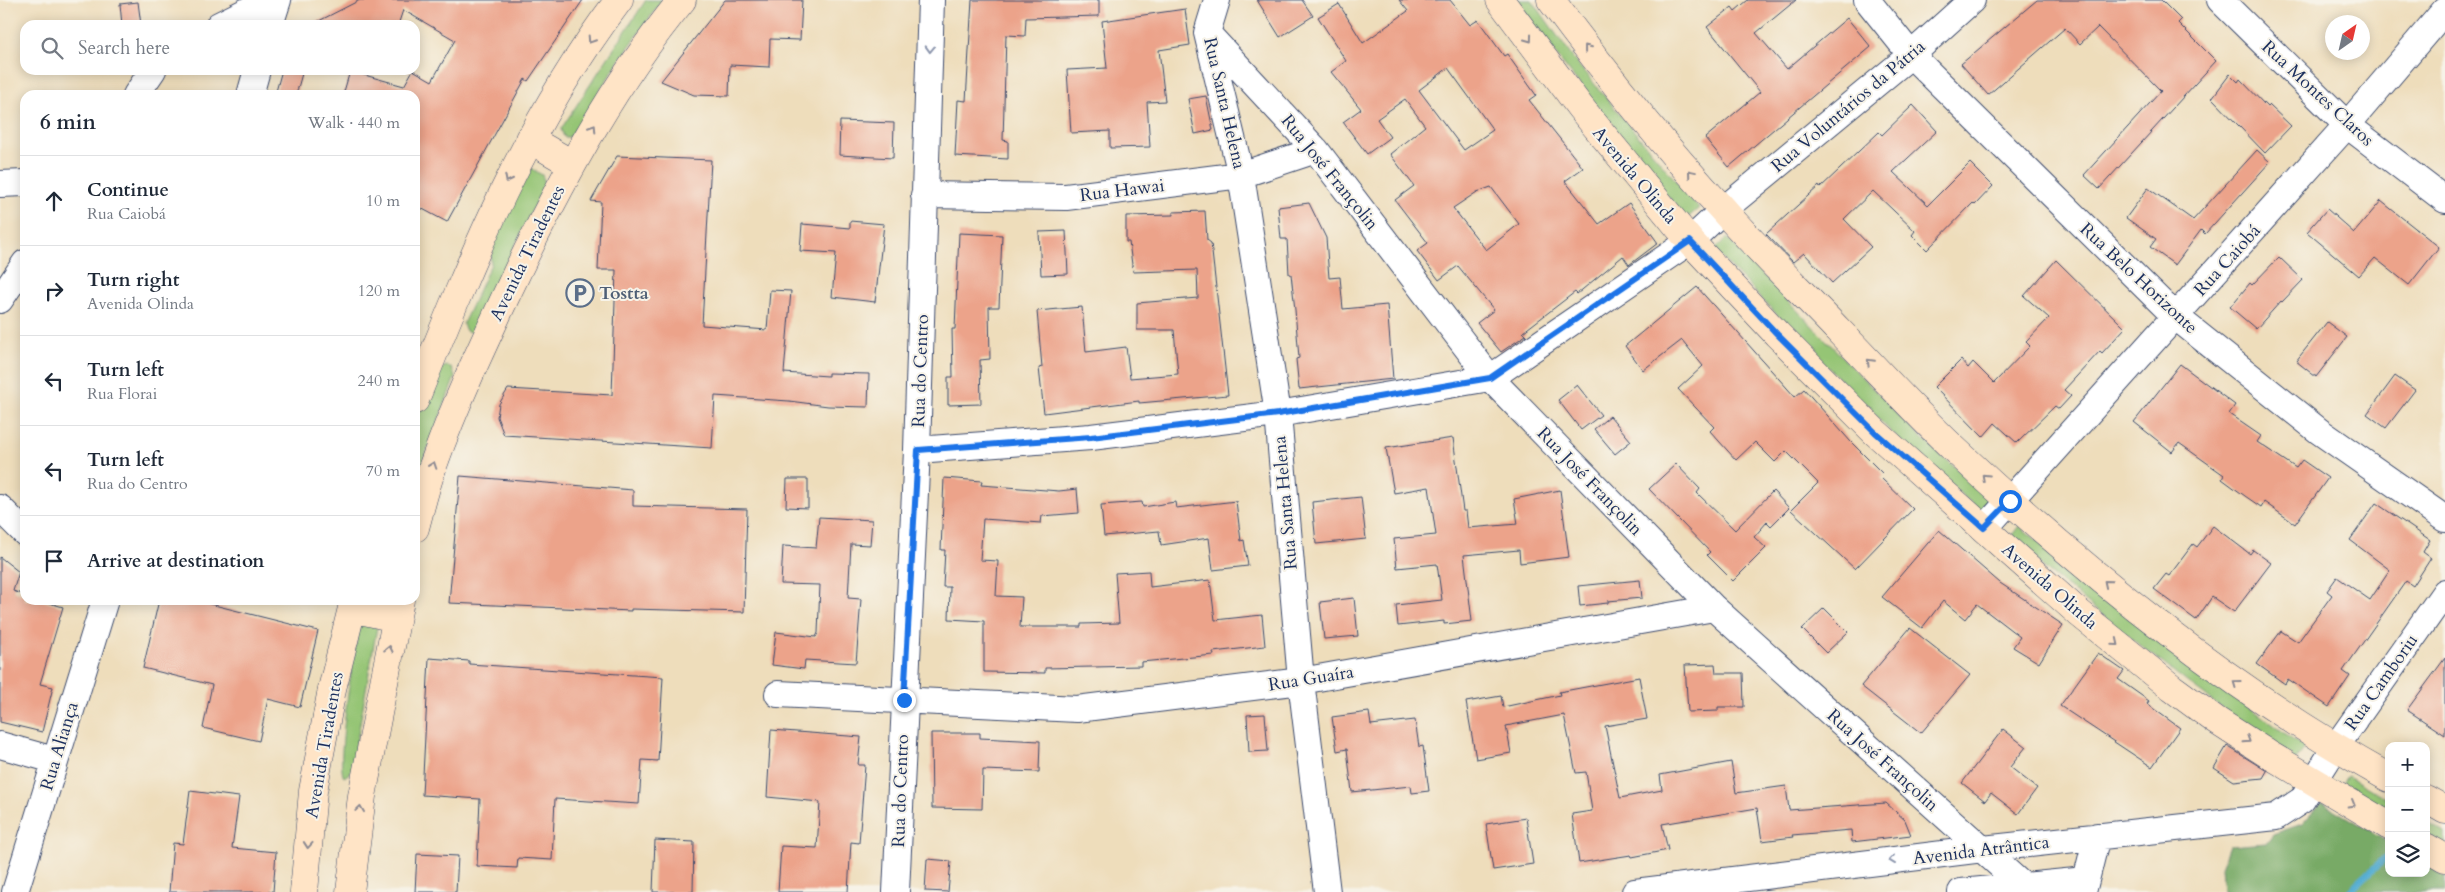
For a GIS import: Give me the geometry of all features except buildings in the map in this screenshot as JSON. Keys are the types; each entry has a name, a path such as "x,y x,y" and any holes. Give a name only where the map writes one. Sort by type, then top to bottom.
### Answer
{"street":[{"path":"229,20 269,0"},
{"path":"272,20 278,0"},
{"path":"422,363 440,338 500,196 529,139 553,96 619,0"},
{"name":"Avenida Tiradentes","path":"420,510 433,464 479,354 572,164 656,31 682,0"},
{"name":"Rua do Centro","path":"896,892 904,700 918,450 931,0"},
{"name":"Rua Santa Helena","path":"1217,0 1206,33 1241,175 1278,414 1301,681 1327,892"},
{"name":"Avenida Olinda","path":"1500,0 1580,107 1690,241 1777,334 1875,432 2079,613 2172,688 2217,721 2315,783 2385,824"},
{"path":"1551,0 1622,92 1723,210 1950,445 2010,501 2160,626 2245,689 2335,748 2385,776"},
{"name":"Rua Belo Horizonte","path":"1867,0 1910,55 2176,317 2319,431 2445,519"},
{"name":"Rua Voluntários da Pátria","path":"1490,378 1690,241 1723,210 1910,55 1972,0"},
{"name":"Rua Montes Claros","path":"2220,0 2347,125 2445,200"},
{"name":"Rua Caiobá","path":"1984,528 2347,125 2445,10"},
{"name":"Rua José Françolin","path":"1206,33 1316,150 1490,378 1714,608 2022,884"},
{"path":"139,90 150,75"},
{"path":"251,90 256,75"},
{"path":"529,139 572,164"},
{"name":"Rua Hawai","path":"924,195 1066,197 1241,175 1316,150"},
{"path":"0,184 20,183"},
{"path":"0,300 20,271"},
{"path":"440,338 479,354"},
{"path":"918,450 1091,437 1278,414 1490,378"},
{"path":"0,508 20,528"},
{"name":"Rua Camboriu","path":"2315,783 2335,748 2445,592"},
{"name":"Rua Aliança","path":"15,892 99,605"},
{"name":"Avenida Tiradentes","path":"304,892 313,791 332,689 353,605"},
{"path":"350,892 362,796 398,609 362,605"},
{"name":"Rua Guaíra","path":"778,694 1077,710 1301,681 1714,608"},
{"path":"0,745 54,760"},
{"name":"Avenida Atrântica","path":"1635,892 1983,849 2276,817 2302,800 2315,783"},
{"path":"2430,801 2445,810"},
{"path":"1961,892 2022,884 2084,886 2097,836"},
{"path":"2430,850 2445,858"}],"green space":[{"path":"646,0 662,0 615,67 570,137 564,137 561,129"},
{"path":"1513,0 1532,0 1575,61 1699,208 1686,219"},
{"path":"530,168 542,175 545,183 475,329 472,332 466,331 463,324 491,264 490,240"},
{"path":"1727,238 1916,433 1993,501 1983,513 1904,445 1714,250"},
{"path":"446,366 451,367 455,377 420,469 420,411 436,371"},
{"path":"2019,526 2230,693 2305,748 2295,761 2185,681 2009,539"},
{"path":"361,622 377,627 352,769 344,777 342,751 344,728"},
{"path":"2348,776 2385,798 2385,812 2341,787"},
{"path":"2322,802 2385,840 2385,877 2430,877 2430,867 2445,876 2445,892 2223,892 2221,867 2229,846 2266,843 2273,834 2302,824"},
{"path":"2430,824 2445,833 2445,847 2430,838"}],"waterway":[{"path":"2349,892 2385,858"}],"place":[{"name":"Tostta","path":"580,293"}],"route":[{"path":"904,700 918,450 1091,437 1278,414 1490,378 1690,241 1777,334 1875,432 1920,474 1984,528 2010,501"}]}
